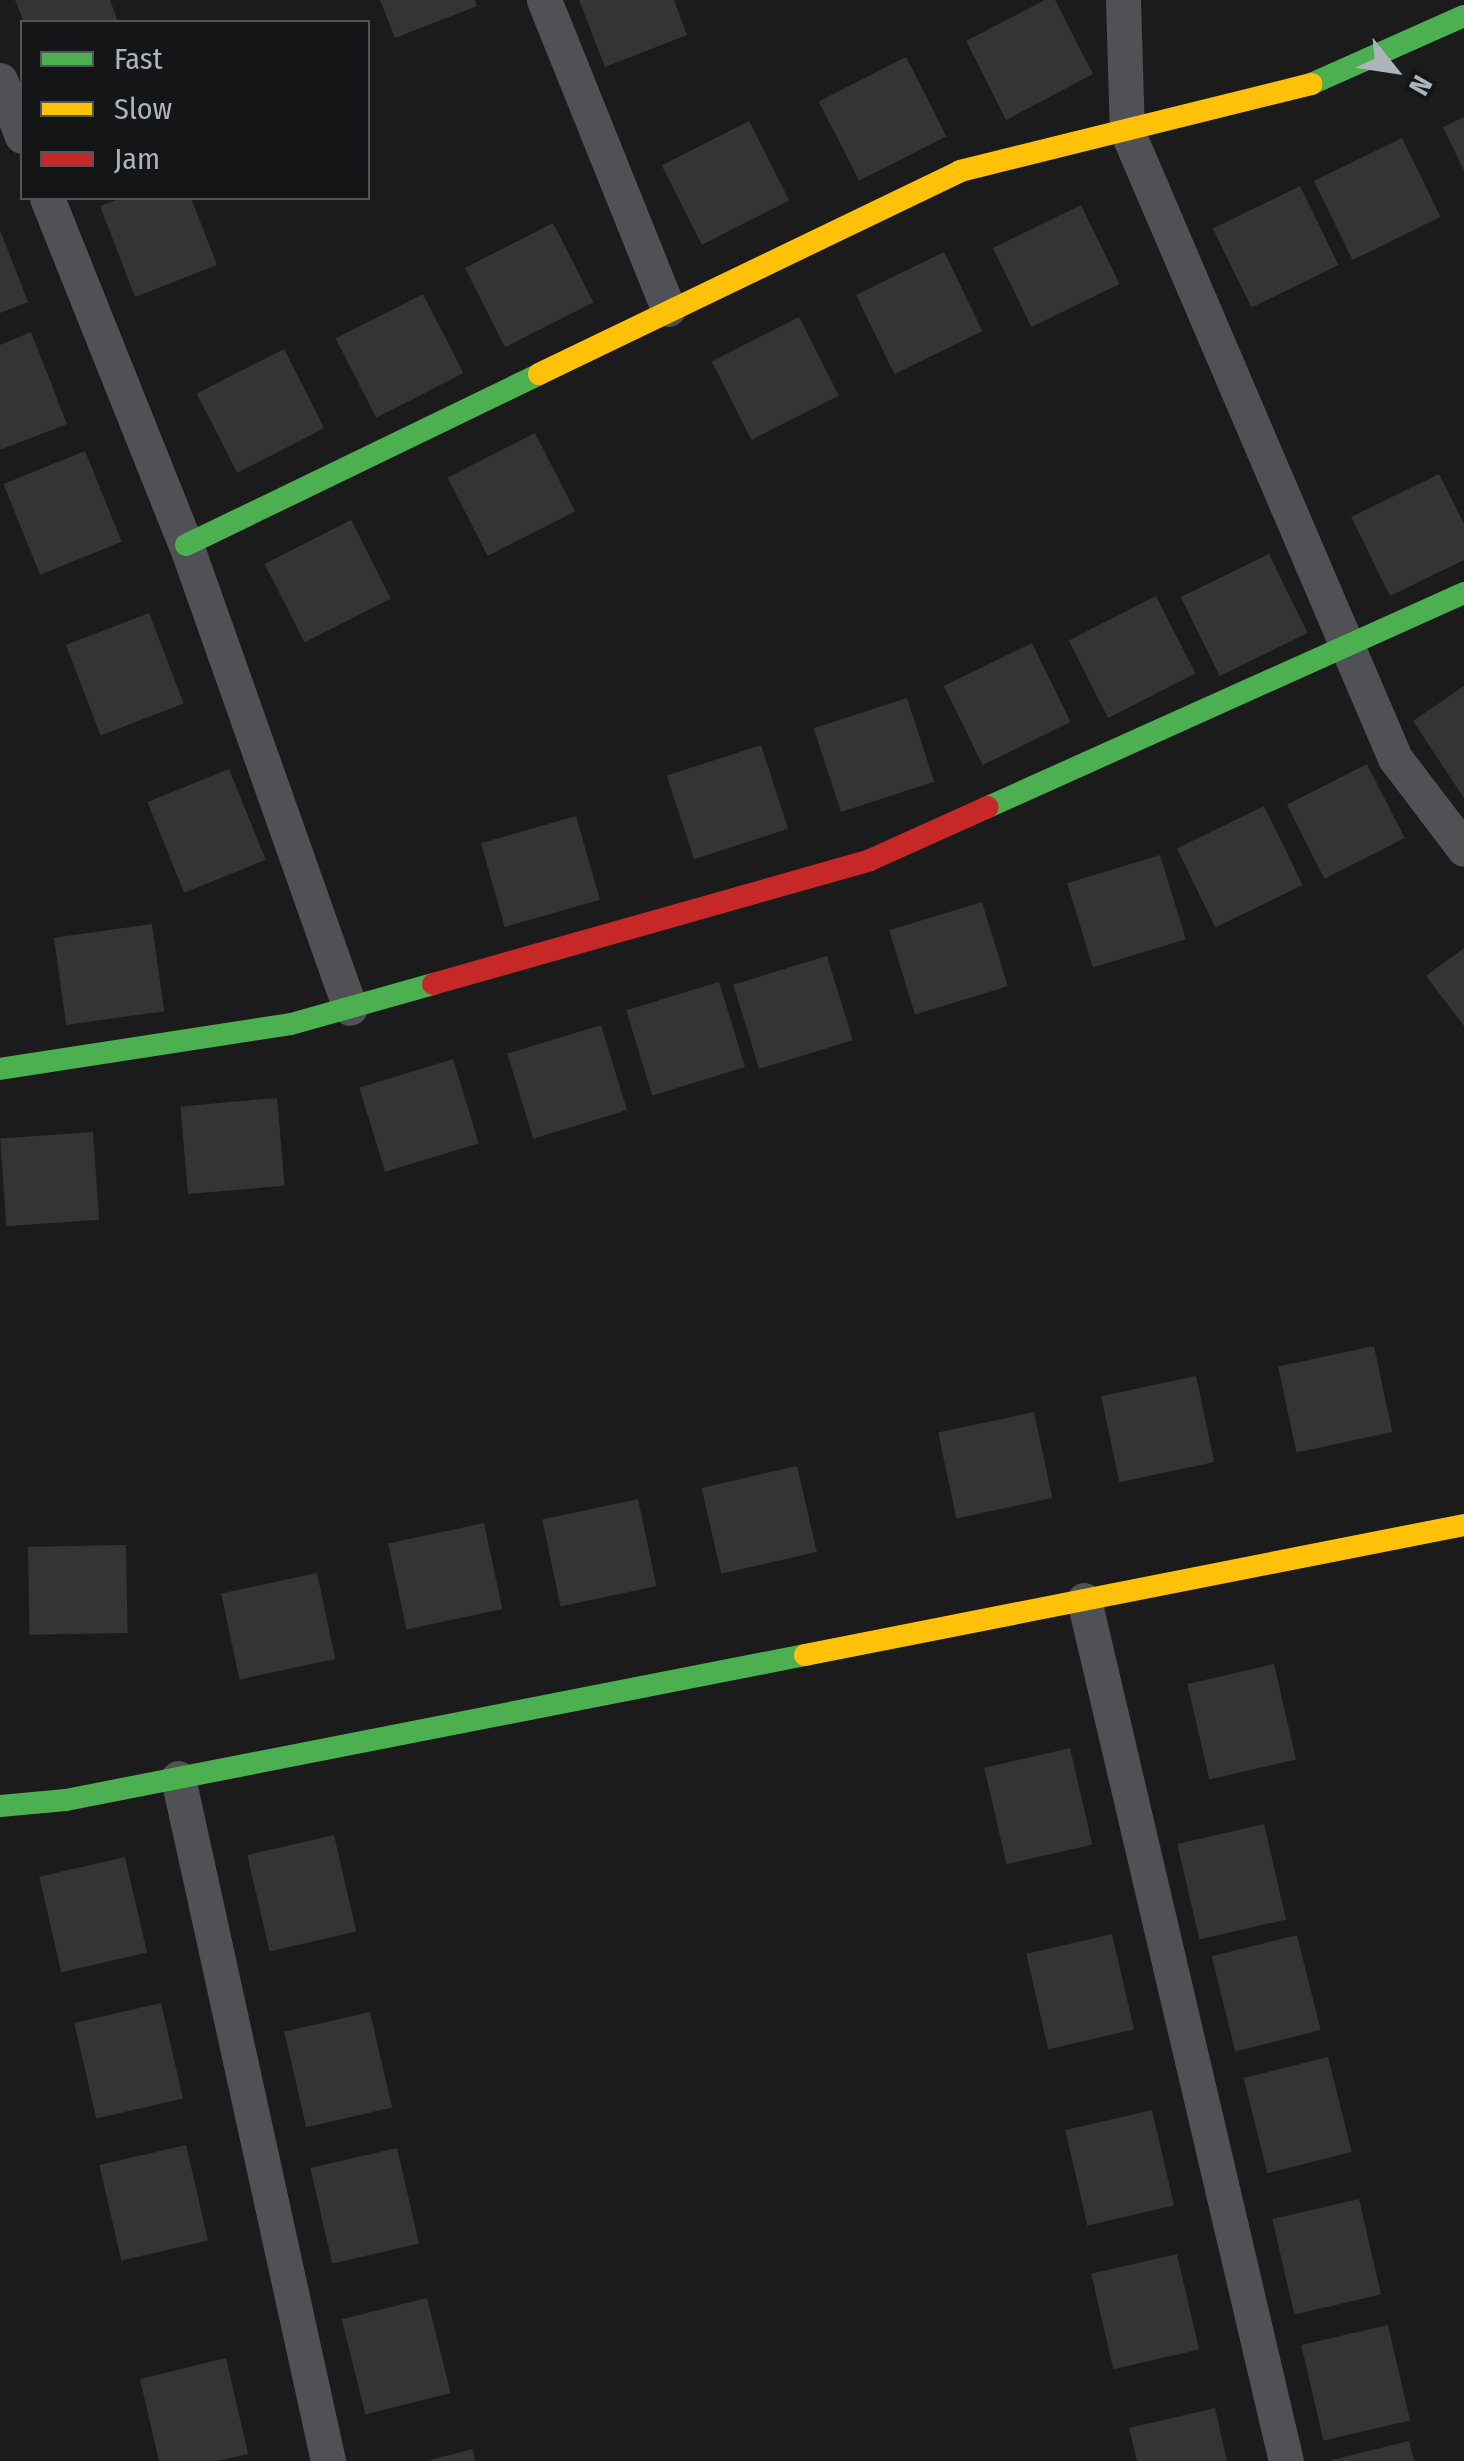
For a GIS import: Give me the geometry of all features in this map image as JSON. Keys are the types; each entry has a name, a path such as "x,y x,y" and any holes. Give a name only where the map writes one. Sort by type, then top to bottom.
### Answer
{"street":[{"path":"544,0 668,309"},
{"path":"1123,0 1126,132 1396,758 1464,848"},
{"path":"186,545 960,171 1308,86 1464,16"},
{"path":"0,80 20,131"},
{"path":"48,200 186,545 350,1008"},
{"path":"0,1069 292,1024 870,860 1464,593"},
{"path":"0,1806 66,1800 1464,1524"},
{"path":"1084,1600 1286,2461"},
{"path":"178,1778 328,2461"}],"building":[{"path":"15,0 110,0 117,20 23,20"},
{"path":"380,0 475,0 477,6 395,38"},
{"path":"579,0 674,0 687,35 605,67"},
{"path":"1045,0 1055,0 1093,74 1006,120 966,41"},
{"path":"906,57 946,136 859,181 819,101"},
{"path":"1464,117 1464,171 1443,127"},
{"path":"749,121 789,200 702,245 662,165"},
{"path":"1402,138 1441,217 1352,260 1314,181"},
{"path":"1300,186 1339,265 1251,308 1213,229"},
{"path":"116,200 192,200 217,265 135,297 100,206"},
{"path":"1081,205 1120,284 1031,327 993,248"},
{"path":"553,223 593,302 505,347 465,268"},
{"path":"0,230 28,302 0,313"},
{"path":"944,252 983,331 894,374 856,295"},
{"path":"423,294 463,373 376,418 336,338"},
{"path":"799,317 839,395 752,440 712,361"},
{"path":"31,332 67,424 0,450 0,345"},
{"path":"284,349 324,428 237,473 197,393"},
{"path":"535,433 575,511 488,556 448,477"},
{"path":"85,451 122,542 40,575 3,484"},
{"path":"1439,474 1464,524 1464,560 1390,596 1351,517"},
{"path":"351,520 391,598 305,642 265,564"},
{"path":"1269,554 1308,633 1219,676 1181,597"},
{"path":"1156,596 1195,674 1108,718 1069,640"},
{"path":"149,613 184,704 101,735 66,645"},
{"path":"1032,643 1071,722 982,765 944,686"},
{"path":"1464,686 1464,798 1413,721"},
{"path":"907,698 934,782 841,812 814,728"},
{"path":"761,745 788,829 694,859 667,776"},
{"path":"1367,764 1405,838 1324,879 1287,805"},
{"path":"229,769 266,860 184,893 147,802"},
{"path":"1264,806 1303,885 1215,928 1177,849"},
{"path":"576,816 600,900 505,927 481,843"},
{"path":"1160,855 1186,939 1093,968 1067,883"},
{"path":"982,902 1008,986 915,1015 889,930"},
{"path":"152,924 164,1011 66,1025 54,938"},
{"path":"1464,948 1464,1026 1426,976"},
{"path":"827,956 853,1040 759,1069 733,985"},
{"path":"719,982 745,1067 652,1095 626,1010"},
{"path":"601,1025 627,1110 533,1139 507,1054"},
{"path":"453,1059 479,1143 385,1172 359,1088"},
{"path":"277,1098 285,1186 188,1194 180,1106"},
{"path":"93,1132 99,1220 6,1226 0,1138"},
{"path":"1374,1346 1392,1432 1296,1452 1278,1366"},
{"path":"1196,1376 1214,1462 1119,1482 1101,1396"},
{"path":"1034,1412 1052,1498 956,1518 938,1432"},
{"path":"797,1466 817,1552 721,1574 702,1488"},
{"path":"638,1499 657,1586 561,1606 542,1519"},
{"path":"484,1523 502,1609 406,1629 388,1543"},
{"path":"126,1545 128,1633 30,1635 28,1547"},
{"path":"317,1573 335,1659 239,1679 221,1593"},
{"path":"1274,1664 1296,1759 1209,1780 1187,1684"},
{"path":"1070,1748 1092,1844 1007,1864 984,1768"},
{"path":"1264,1824 1286,1919 1199,1940 1177,1844"},
{"path":"334,1835 356,1931 270,1951 247,1855"},
{"path":"125,1857 147,1952 61,1972 39,1877"},
{"path":"1112,1934 1134,2029 1048,2049 1026,1954"},
{"path":"1297,1935 1321,2030 1235,2051 1212,1956"},
{"path":"161,2003 183,2098 96,2119 74,2023"},
{"path":"370,2012 392,2107 306,2127 284,2032"},
{"path":"1328,2057 1352,2152 1267,2173 1244,2078"},
{"path":"1152,2110 1174,2205 1087,2226 1065,2130"},
{"path":"186,2145 208,2240 121,2261 99,2165"},
{"path":"397,2148 419,2243 332,2264 310,2168"},
{"path":"1359,2199 1381,2294 1294,2315 1272,2219"},
{"path":"1177,2254 1199,2349 1113,2369 1091,2274"},
{"path":"427,2298 451,2393 365,2414 342,2319"},
{"path":"1388,2325 1410,2420 1323,2441 1301,2345"},
{"path":"226,2358 248,2454 217,2461 159,2461 140,2379"},
{"path":"1215,2408 1227,2461 1137,2461 1129,2428"},
{"path":"1409,2441 1414,2461 1332,2460"},
{"path":"473,2449 475,2461 430,2461 430,2460"}],"traffic: fast":[{"path":"1311,84 1464,16"},
{"path":"186,545 539,374"},
{"path":"988,807 1464,593"},
{"path":"0,1069 291,1024 433,984"},
{"path":"0,1806 66,1800 805,1655"}],"traffic: slow":[{"path":"539,374 960,171 1311,84"},
{"path":"805,1655 1464,1525"}],"traffic: jam":[{"path":"433,984 870,860 988,807"}]}
